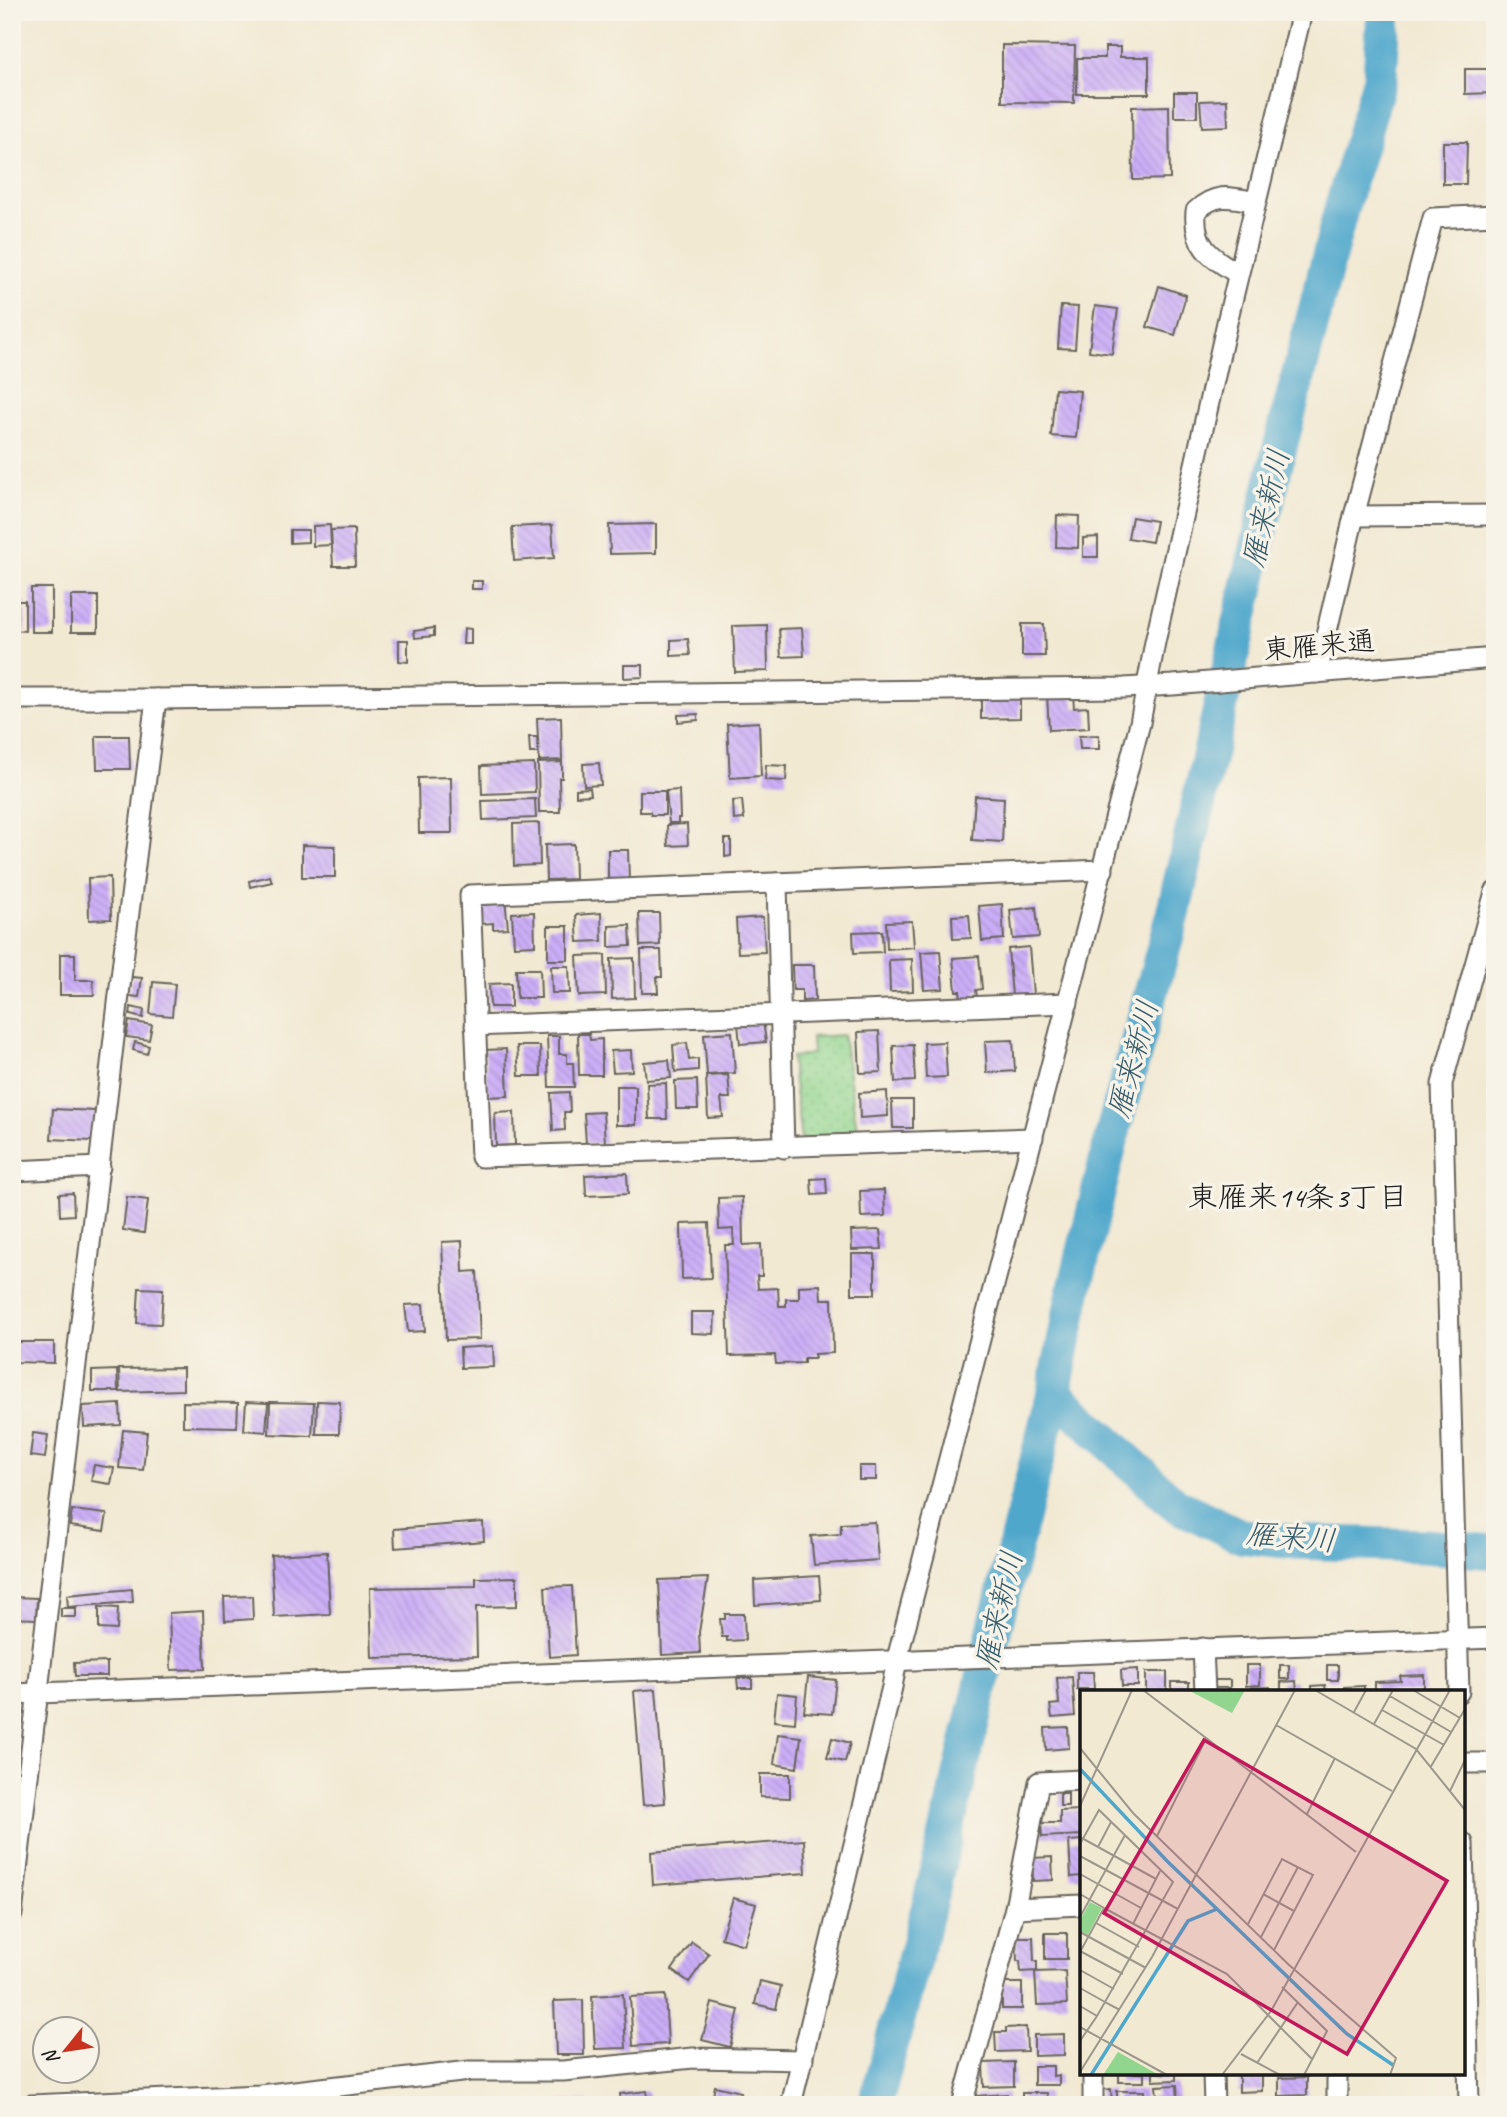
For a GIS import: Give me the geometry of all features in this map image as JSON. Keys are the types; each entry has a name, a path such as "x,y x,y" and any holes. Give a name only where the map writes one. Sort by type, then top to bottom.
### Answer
{"street":[{"path":"791,2105 897,1659 1103,870 1148,687 1155,642 1238,274 1302,12"},
{"path":"1238,274 1214,259 1203,245 1196,233 1196,211 1205,202 1218,197 1256,202"},
{"path":"1317,673 1354,516 1433,218 1495,215"},
{"path":"1354,516 1495,515"},
{"name":"東雁来通","path":"12,699 1148,687 1495,658"},
{"path":"12,1914 156,699"},
{"path":"1033,1138 481,1157 470,895 1103,870"},
{"path":"777,883 784,1148"},
{"path":"1459,1690 1442,1084 1495,892"},
{"path":"475,1026 1068,1003"},
{"path":"12,1171 100,1167"},
{"path":"12,1694 1495,1638"},
{"path":"1203,1648 1205,1690"},
{"path":"1465,1763 1495,1763"},
{"path":"962,2105 1015,1908 1039,1782 1080,1780"},
{"path":"1015,1908 1080,1905"},
{"path":"1465,1933 1469,2105"},
{"path":"31,2105 260,2095 470,2071 563,2071 693,2057 803,2060"},
{"path":"1093,2075 1093,2105"},
{"path":"1213,2075 1214,2105"},
{"path":"1337,2075 1337,2105"}],"green space":[{"path":"843,1035 858,1136 801,1140 791,1057 812,1054 811,1037"}],"building":[{"path":"1215,12 1215,16 1186,14"},
{"path":"1002,45 1075,46 1074,103 1002,102"},
{"path":"1105,47 1120,47 1120,57 1149,57 1149,94 1077,94 1077,58 1105,58"},
{"path":"1465,69 1495,69 1495,93 1465,94"},
{"path":"1174,92 1197,92 1197,117 1174,117"},
{"path":"1227,100 1228,126 1202,127 1200,101"},
{"path":"1169,106 1170,179 1133,180 1132,107"},
{"path":"1443,142 1467,142 1466,184 1443,184"},
{"path":"1159,286 1186,295 1175,335 1147,327"},
{"path":"1061,306 1078,307 1075,349 1058,348"},
{"path":"1095,306 1118,309 1112,354 1089,351"},
{"path":"1055,389 1080,391 1076,438 1051,436"},
{"path":"1057,515 1079,516 1078,548 1056,547"},
{"path":"1132,517 1156,521 1152,542 1128,538"},
{"path":"656,524 656,553 610,554 609,525"},
{"path":"330,525 331,545 313,546 313,526"},
{"path":"552,525 554,558 514,561 512,527"},
{"path":"354,529 355,566 333,566 331,530"},
{"path":"290,530 308,530 308,542 290,543"},
{"path":"1098,537 1098,557 1083,557 1083,538"},
{"path":"472,581 482,581 482,589 472,589"},
{"path":"31,588 52,588 52,632 31,632"},
{"path":"71,596 98,596 98,632 71,632"},
{"path":"12,601 25,601 25,631 12,630"},
{"path":"1022,624 1044,624 1045,656 1022,656"},
{"path":"767,625 768,671 735,672 733,626"},
{"path":"434,628 434,636 415,638 414,631"},
{"path":"464,628 471,629 471,644 463,644"},
{"path":"802,628 804,656 781,657 779,629"},
{"path":"688,639 690,655 671,656 671,640"},
{"path":"399,640 408,640 408,662 399,661"},
{"path":"624,665 643,665 643,677 624,678"},
{"path":"1047,695 1073,695 1074,708 1088,707 1089,728 1049,730"},
{"path":"1020,699 1020,718 981,719 981,700"},
{"path":"698,714 698,720 678,722 678,715"},
{"path":"561,717 562,760 539,761 537,718"},
{"path":"759,722 761,776 730,778 727,724"},
{"path":"1099,735 1099,749 1080,749 1079,736"},
{"path":"96,736 129,736 130,769 97,769"},
{"path":"529,737 537,737 538,753 530,753"},
{"path":"562,762 562,778 559,778 560,812 539,812 538,763"},
{"path":"599,763 601,785 584,786 583,764"},
{"path":"534,764 535,792 482,794 481,766"},
{"path":"766,765 787,766 786,781 765,780"},
{"path":"451,777 452,833 419,833 418,778"},
{"path":"590,788 591,795 576,796 576,789"},
{"path":"679,790 680,818 678,823 669,823 666,791"},
{"path":"640,791 665,791 665,815 640,812"},
{"path":"975,796 1004,798 1002,842 972,840"},
{"path":"535,799 536,818 483,820 482,801"},
{"path":"742,800 744,819 734,820 733,801"},
{"path":"539,823 540,865 514,866 513,824"},
{"path":"687,824 688,845 668,846 667,825"},
{"path":"725,839 731,839 731,856 725,857"},
{"path":"574,844 575,879 546,880 545,845"},
{"path":"302,845 335,846 335,877 302,877"},
{"path":"608,850 628,850 629,881 608,881"},
{"path":"270,876 272,882 250,887 249,881"},
{"path":"110,877 111,919 89,920 88,878"},
{"path":"505,898 508,928 493,929 493,923 480,924 479,899"},
{"path":"1002,904 1004,939 982,941 979,906"},
{"path":"1036,907 1039,937 1013,939 1010,910"},
{"path":"534,912 535,945 514,946 512,913"},
{"path":"601,913 602,941 578,942 576,915"},
{"path":"639,913 659,913 660,945 640,946"},
{"path":"969,915 971,938 953,939 952,916"},
{"path":"763,917 765,952 738,953 736,919"},
{"path":"912,921 914,947 887,949 886,922"},
{"path":"630,925 631,946 609,947 609,926"},
{"path":"548,926 568,926 568,960 548,960"},
{"path":"882,931 883,952 854,953 853,932"},
{"path":"1029,947 1033,994 1012,996 1008,949"},
{"path":"641,950 661,950 662,977 657,977 658,993 642,993"},
{"path":"940,951 943,989 924,990 921,952"},
{"path":"60,954 75,954 75,980 93,980 94,995 60,995"},
{"path":"605,955 606,995 579,996 577,956"},
{"path":"979,956 982,989 976,990 977,998 961,999 960,991 956,991 953,958"},
{"path":"634,958 635,998 612,999 611,959"},
{"path":"912,959 913,991 890,992 889,960"},
{"path":"792,965 814,965 815,1000 802,1001 802,990 793,990"},
{"path":"551,966 569,966 570,993 552,993"},
{"path":"516,969 540,969 541,998 517,998"},
{"path":"132,977 142,978 139,997 129,996"},
{"path":"153,982 175,984 172,1016 150,1014"},
{"path":"511,983 511,1007 490,1007 489,984"},
{"path":"131,1007 144,1010 143,1018 130,1015"},
{"path":"129,1021 152,1025 149,1040 126,1037"},
{"path":"763,1021 766,1042 740,1044 738,1024"},
{"path":"879,1031 881,1072 860,1073 858,1032"},
{"path":"732,1032 735,1073 707,1075 704,1034"},
{"path":"578,1034 589,1034 590,1040 602,1039 602,1075 579,1075"},
{"path":"547,1036 559,1036 559,1054 567,1054 567,1063 573,1063 574,1087 549,1087"},
{"path":"1013,1040 1015,1071 987,1073 985,1041"},
{"path":"135,1042 149,1046 147,1054 133,1050"},
{"path":"945,1042 947,1077 926,1078 924,1043"},
{"path":"687,1043 689,1060 698,1059 698,1070 675,1072 673,1045"},
{"path":"913,1045 915,1081 895,1082 893,1046"},
{"path":"517,1046 540,1046 541,1076 519,1076"},
{"path":"506,1049 508,1096 487,1097 485,1050"},
{"path":"631,1050 632,1071 613,1072 611,1051"},
{"path":"669,1060 671,1078 646,1080 644,1062"},
{"path":"728,1075 730,1098 721,1098 723,1117 708,1118 706,1076"},
{"path":"697,1080 698,1109 676,1109 675,1081"},
{"path":"666,1083 667,1119 649,1119 647,1084"},
{"path":"616,1086 636,1086 636,1125 616,1125"},
{"path":"887,1091 888,1116 860,1118 859,1093"},
{"path":"569,1092 570,1112 564,1112 565,1130 553,1131 551,1093"},
{"path":"892,1100 913,1100 913,1128 893,1128"},
{"path":"53,1109 95,1111 93,1141 51,1139"},
{"path":"514,1112 515,1145 496,1146 495,1113"},
{"path":"603,1112 605,1143 586,1144 584,1113"},
{"path":"627,1173 628,1194 586,1196 585,1175"},
{"path":"826,1178 827,1194 812,1195 811,1179"},
{"path":"884,1190 885,1216 861,1217 860,1191"},
{"path":"73,1193 74,1215 60,1216 59,1194"},
{"path":"127,1197 148,1200 144,1233 123,1230"},
{"path":"742,1197 743,1245 761,1244 762,1276 757,1276 758,1289 778,1288 779,1306 786,1306 786,1299 799,1299 799,1286 820,1285 821,1299 832,1299 833,1353 814,1354 815,1358 804,1358 804,1363 776,1364 775,1355 729,1356 725,1245 734,1245 733,1229 719,1230 718,1198"},
{"path":"709,1223 711,1278 682,1279 681,1224"},
{"path":"880,1230 882,1249 852,1250 851,1231"},
{"path":"462,1241 463,1272 477,1271 480,1339 446,1340 442,1242"},
{"path":"852,1254 875,1254 875,1294 852,1294"},
{"path":"139,1288 163,1289 161,1324 137,1323"},
{"path":"423,1304 425,1331 408,1332 405,1305"},
{"path":"691,1312 715,1312 714,1334 691,1333"},
{"path":"14,1342 54,1342 54,1363 14,1362"},
{"path":"493,1346 494,1367 461,1368 460,1348"},
{"path":"183,1368 183,1390 120,1392 119,1369"},
{"path":"117,1370 118,1391 92,1391 92,1371"},
{"path":"317,1401 340,1402 339,1434 316,1434"},
{"path":"183,1402 238,1403 237,1427 183,1426"},
{"path":"246,1402 268,1403 266,1432 244,1430"},
{"path":"270,1402 314,1403 312,1436 269,1434"},
{"path":"120,1404 121,1425 84,1427 83,1406"},
{"path":"123,1430 147,1432 143,1470 119,1468"},
{"path":"33,1433 48,1435 45,1458 30,1456"},
{"path":"94,1465 114,1468 111,1484 91,1481"},
{"path":"859,1466 876,1466 876,1480 859,1480"},
{"path":"72,1510 107,1514 104,1531 70,1526"},
{"path":"483,1522 484,1541 395,1548 394,1529"},
{"path":"875,1522 878,1560 814,1565 811,1536 841,1534 841,1524"},
{"path":"327,1552 330,1614 274,1617 271,1555"},
{"path":"819,1576 821,1600 755,1605 754,1580"},
{"path":"517,1577 517,1606 476,1607 477,1656 372,1658 370,1588 476,1586 476,1578"},
{"path":"708,1578 699,1632 700,1653 662,1655 659,1580"},
{"path":"572,1586 576,1655 549,1657 545,1587"},
{"path":"132,1589 133,1602 68,1607 67,1595"},
{"path":"252,1596 253,1619 225,1621 224,1597"},
{"path":"12,1597 37,1598 36,1619 12,1618"},
{"path":"99,1607 118,1608 117,1630 99,1629"},
{"path":"61,1608 76,1608 76,1617 61,1617"},
{"path":"203,1611 205,1669 171,1670 169,1613"},
{"path":"725,1614 744,1614 745,1640 727,1641 727,1637 722,1637 720,1619 725,1619"},
{"path":"107,1662 107,1676 75,1676 74,1663"},
{"path":"1246,1665 1260,1665 1260,1685 1246,1686"},
{"path":"1280,1665 1289,1665 1289,1679 1280,1679"},
{"path":"1327,1665 1338,1665 1338,1680 1327,1680"},
{"path":"1138,1669 1138,1686 1122,1686 1121,1670"},
{"path":"1077,1672 1093,1672 1094,1689 1077,1689"},
{"path":"1146,1672 1167,1672 1167,1690 1146,1690"},
{"path":"1424,1675 1424,1690 1375,1690 1375,1682 1401,1681 1400,1676"},
{"path":"808,1677 836,1680 832,1714 804,1712"},
{"path":"1072,1677 1075,1716 1052,1718 1050,1705 1059,1704 1057,1678"},
{"path":"737,1678 752,1678 752,1688 738,1688"},
{"path":"1215,1680 1230,1680 1230,1688 1215,1688"},
{"path":"1296,1681 1297,1690 1281,1690 1281,1682"},
{"path":"1172,1682 1189,1682 1189,1690 1172,1690"},
{"path":"1325,1685 1326,1690 1312,1690 1312,1686"},
{"path":"1364,1686 1364,1690 1344,1690 1344,1687"},
{"path":"1270,1687 1270,1690 1251,1690"},
{"path":"656,1689 665,1803 643,1805 634,1691"},
{"path":"777,1693 797,1695 795,1723 774,1721"},
{"path":"1068,1727 1069,1748 1046,1750 1045,1728"},
{"path":"778,1734 801,1737 797,1768 774,1764"},
{"path":"832,1738 850,1743 845,1762 827,1758"},
{"path":"760,1774 790,1774 790,1798 760,1797"},
{"path":"1060,1793 1068,1793 1068,1806 1060,1806"},
{"path":"1080,1810 1080,1835 1042,1837 1041,1823 1060,1823 1060,1811"},
{"path":"804,1840 806,1873 653,1885 651,1852"},
{"path":"1080,1840 1080,1876 1071,1877 1069,1841"},
{"path":"1052,1857 1053,1880 1033,1881 1032,1858"},
{"path":"733,1898 756,1904 744,1945 721,1938"},
{"path":"1045,1933 1067,1933 1067,1959 1045,1959"},
{"path":"1016,1937 1033,1937 1037,1971 1021,1972 1020,1961 1017,1961"},
{"path":"692,1942 709,1954 689,1982 672,1970"},
{"path":"1065,1971 1067,2004 1037,2005 1035,1972"},
{"path":"760,1981 781,1986 776,2009 755,2004"},
{"path":"1002,1983 1022,1983 1022,2009 1002,2009"},
{"path":"623,1994 626,2048 595,2049 592,1996"},
{"path":"665,1995 668,2044 633,2046 630,1997"},
{"path":"583,2000 584,2055 556,2055 554,2001"},
{"path":"712,2003 739,2010 730,2047 702,2040"},
{"path":"1026,2027 1027,2051 996,2052 995,2032 1006,2032 1006,2028"},
{"path":"1064,2034 1064,2055 1034,2056 1034,2035"},
{"path":"1014,2062 1014,2086 984,2087 983,2063"},
{"path":"1034,2066 1053,2066 1053,2076 1059,2075 1059,2085 1034,2085"},
{"path":"1119,2075 1144,2075 1144,2082 1119,2082"},
{"path":"1153,2075 1176,2075 1176,2080 1153,2081"},
{"path":"1239,2075 1262,2075 1262,2091 1239,2092"},
{"path":"1307,2077 1307,2095 1279,2096 1279,2078"},
{"path":"1177,2085 1178,2105 1151,2105 1151,2097 1157,2096 1156,2086"},
{"path":"715,2086 741,2092 738,2105 711,2105"},
{"path":"1111,2089 1112,2105 1101,2105 1100,2090"},
{"path":"647,2091 649,2105 621,2105 620,2094"},
{"path":"1117,2091 1144,2091 1144,2105 1117,2105"},
{"path":"1022,2093 1047,2093 1048,2105 1022,2105"},
{"path":"1007,2094 1007,2105 977,2105 976,2096"},
{"path":"587,2100 587,2105 562,2105 562,2101"}],"waterway":[{"name":"雁来新川","path":"875,2105 930,1901 1054,1392 1074,1292 1115,1124 1173,914 1278,455 1342,206 1380,78 1384,12"},
{"name":"雁来川","path":"1054,1392 1176,1505 1241,1536 1296,1542 1424,1546 1495,1552"}],"district":[{"name":"東雁来14条3丁目","path":"1298,1197"}]}
